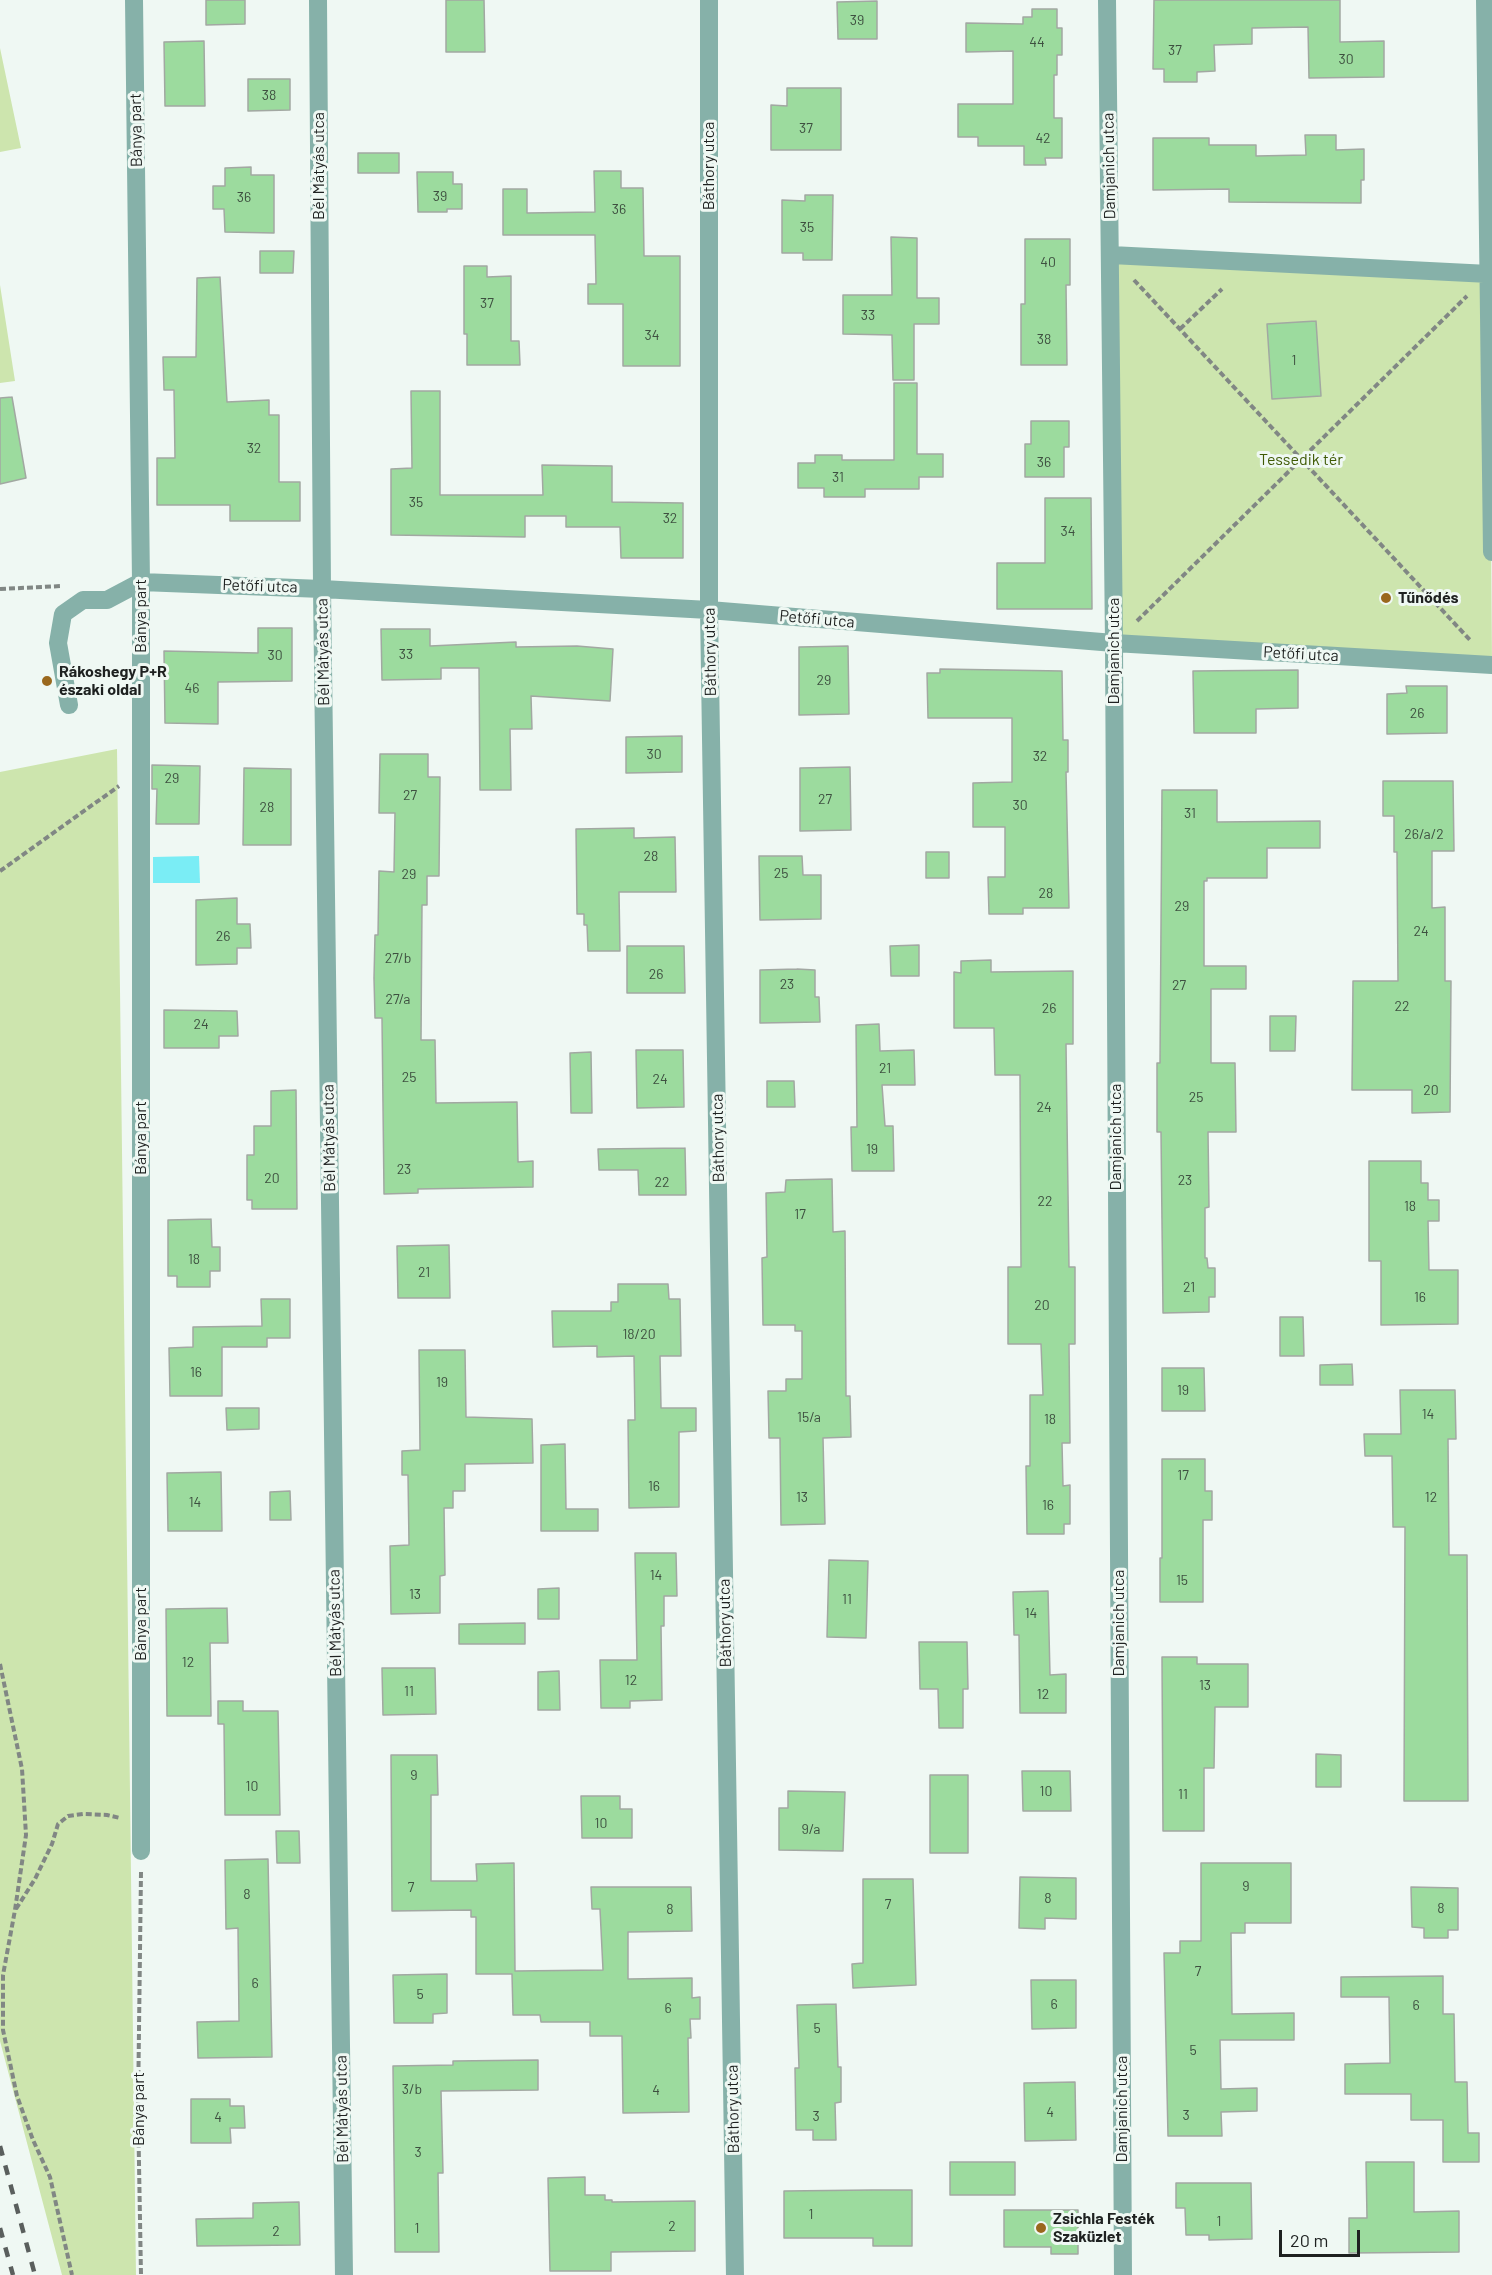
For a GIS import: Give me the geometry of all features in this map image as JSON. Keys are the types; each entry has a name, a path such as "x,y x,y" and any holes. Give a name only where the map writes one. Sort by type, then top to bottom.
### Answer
{"street":[{"name":"Bánya part","path":"134,0 141,582 141,1851"},
{"name":"Bél Mátyás utca","path":"318,0 322,589 344,2275"},
{"name":"Báthory utca","path":"709,0 709,610 735,2275"},
{"name":"Damjanich utca","path":"1107,0 1114,643 1123,2275"},
{"path":"1485,0 1492,552"},
{"path":"1111,255 1489,274"},
{"name":"Petőfi utca","path":"141,582 322,589 709,610 1114,643 1492,665"},
{"path":"69,705 58,643 63,614 83,600 106,600 141,582"}],"path":[{"path":"1111,255 1476,647"},
{"path":"1114,643 1489,274"},
{"path":"1180,329 1222,289"},
{"path":"0,872 96,801 141,772"},
{"path":"0,1664 22,1769 26,1835 3,1975 3,2030 18,2096 33,2140 50,2177 72,2275"},
{"path":"15,1910 35,1879 52,1844 58,1824 68,1816 107,1815 141,1826"},
{"name":"Bánya part","path":"141,1851 138,2108 141,2275"}],"green space":[{"path":"0,48 21,148 0,152"},
{"name":"Tessedik tér","path":"1111,255 1489,274 1492,665 1114,643"},
{"path":"0,285 15,381 0,383"},
{"path":"117,749 136,2275 62,2275 0,2041 0,772"}],"water":[{"path":"199,856 200,883 153,883 153,857"}],"building":[{"path":"206,0 245,0 245,24 206,25"},
{"path":"446,0 484,0 485,52 446,52"},
{"path":"1154,0 1340,0 1340,42 1384,41 1384,77 1309,78 1308,27 1252,28 1252,44 1214,45 1215,71 1197,72 1197,82 1164,82 1164,69 1153,69"},
{"path":"877,1 877,39 838,39 837,2"},
{"path":"1032,9 1057,9 1057,28 1062,28 1062,55 1057,55 1057,75 1054,75 1054,118 1062,118 1062,158 1045,158 1046,165 1024,165 1024,146 978,146 978,137 958,137 958,104 1013,104 1013,51 966,52 966,23 1023,24 1023,17 1032,17"},
{"path":"204,41 205,106 165,106 164,42"},
{"path":"248,79 290,79 290,110 248,111"},
{"path":"787,88 841,88 841,150 771,150 771,105 787,106"},
{"path":"1305,135 1336,135 1336,150 1364,149 1361,203 1229,202 1229,189 1153,190 1153,138 1209,138 1209,145 1256,145 1256,156 1306,155"},
{"path":"358,153 399,153 399,173 358,173"},
{"path":"251,167 251,175 274,175 274,233 225,232 224,209 213,209 213,186 225,186 225,168"},
{"path":"594,171 621,171 621,188 643,188 644,256 680,256 680,366 623,366 623,304 588,304 588,284 596,284 595,235 503,235 503,189 527,189 527,213 595,212"},
{"path":"417,172 453,172 453,184 462,184 462,209 447,209 447,212 418,212"},
{"path":"805,195 833,195 832,260 803,260 803,253 782,253 782,200 805,201"},
{"path":"891,237 917,238 917,298 939,298 939,324 914,324 914,380 893,380 892,335 843,334 843,295 892,295"},
{"path":"1025,239 1070,239 1070,285 1066,285 1067,365 1021,365 1021,304 1025,304"},
{"path":"260,251 294,251 293,273 260,273"},
{"path":"464,266 487,266 487,277 511,276 511,341 519,341 520,365 467,365 467,334 464,334"},
{"path":"220,277 227,402 269,400 269,415 279,415 279,482 300,482 300,521 230,521 230,505 157,505 157,458 175,458 174,390 164,390 163,357 196,357 197,278"},
{"path":"1316,321 1321,396 1272,399 1267,324"},
{"path":"894,383 917,383 917,454 943,454 943,477 919,477 919,489 865,489 865,497 824,497 824,488 798,488 798,463 815,463 815,455 842,455 842,460 894,460"},
{"path":"411,391 440,391 440,495 543,495 542,465 612,466 612,502 683,503 683,558 621,558 620,527 566,527 566,516 525,516 525,537 391,535 391,469 412,468"},
{"path":"12,397 26,478 0,484 0,398"},
{"path":"1031,421 1069,421 1069,447 1064,447 1064,477 1025,477 1025,444 1031,444"},
{"path":"1045,498 1091,498 1092,609 997,609 997,563 1045,563"},
{"path":"258,628 292,628 292,681 218,682 218,724 165,723 164,651 258,653"},
{"path":"381,629 430,629 430,646 516,642 516,647 577,646 613,649 610,701 531,696 532,729 510,729 511,790 480,790 479,668 441,668 441,679 382,680"},
{"path":"848,646 849,714 799,715 799,647"},
{"path":"940,669 1062,671 1063,740 1068,740 1068,772 1066,772 1069,908 1023,908 1023,914 989,914 988,877 1005,877 1005,827 973,827 973,783 1012,782 1012,718 928,718 927,673 940,673"},
{"path":"1298,670 1298,708 1256,709 1256,733 1194,733 1193,671"},
{"path":"1406,686 1447,686 1447,733 1387,734 1387,694 1407,693"},
{"path":"682,736 682,772 626,773 626,737"},
{"path":"380,754 428,754 428,777 440,777 439,876 427,876 427,905 422,905 421,1040 435,1040 436,1103 517,1102 518,1162 533,1161 533,1187 418,1189 418,1193 384,1194 382,1018 375,1018 375,935 378,935 379,871 394,872 395,813 379,813"},
{"path":"152,765 200,766 199,824 156,824 157,789 152,789"},
{"path":"850,767 851,830 800,831 800,768"},
{"path":"244,768 291,769 291,845 243,845"},
{"path":"1383,781 1453,781 1454,851 1432,851 1432,908 1445,907 1445,981 1451,981 1450,1112 1412,1113 1412,1090 1352,1090 1353,981 1398,981 1397,852 1394,852 1394,816 1383,816"},
{"path":"1162,790 1217,790 1217,822 1320,821 1320,848 1267,848 1267,878 1207,878 1207,881 1204,881 1204,966 1246,966 1246,989 1211,989 1211,1063 1235,1063 1236,1132 1208,1132 1209,1207 1205,1208 1205,1258 1207,1258 1208,1268 1215,1268 1215,1297 1209,1297 1209,1312 1163,1313 1161,1132 1157,1132 1157,1063 1160,1063"},
{"path":"634,828 634,838 675,837 676,892 619,892 620,951 588,951 587,925 584,925 584,914 577,914 576,829"},
{"path":"926,852 949,852 949,878 926,878"},
{"path":"759,856 802,856 803,875 821,875 821,919 760,920"},
{"path":"237,898 237,924 250,924 251,948 237,948 237,964 196,965 196,900"},
{"path":"919,945 919,976 891,976 890,946"},
{"path":"627,946 684,946 685,993 627,993"},
{"path":"991,960 991,972 1073,971 1073,1044 1066,1044 1069,1267 1075,1267 1075,1344 1069,1344 1070,1443 1062,1443 1063,1486 1070,1485 1070,1524 1064,1524 1064,1534 1027,1534 1026,1466 1030,1466 1030,1395 1043,1395 1041,1344 1008,1344 1008,1267 1021,1267 1020,1075 995,1075 994,1028 954,1028 954,972 961,973 961,961"},
{"path":"760,970 815,970 815,997 819,997 820,1022 760,1023"},
{"path":"164,1010 237,1011 238,1036 219,1036 219,1048 164,1048"},
{"path":"1270,1016 1296,1016 1295,1051 1270,1051"},
{"path":"879,1024 880,1051 914,1050 915,1085 882,1085 885,1126 893,1126 894,1171 852,1171 851,1127 857,1127 856,1025"},
{"path":"636,1050 683,1050 684,1107 637,1108"},
{"path":"591,1052 592,1113 571,1113 570,1053"},
{"path":"767,1081 794,1081 795,1107 767,1107"},
{"path":"296,1090 297,1209 252,1209 252,1200 247,1200 247,1155 254,1155 254,1126 271,1126 271,1091"},
{"path":"685,1148 686,1195 639,1195 638,1170 599,1170 598,1149"},
{"path":"1369,1161 1421,1161 1421,1183 1428,1183 1428,1200 1439,1200 1439,1221 1428,1221 1429,1270 1458,1270 1458,1324 1381,1325 1381,1261 1369,1261"},
{"path":"832,1179 833,1232 845,1231 846,1396 850,1396 851,1437 823,1438 825,1524 781,1525 780,1438 769,1438 768,1391 786,1391 786,1379 802,1379 802,1331 795,1331 795,1325 763,1325 762,1258 767,1257 766,1193 785,1192 786,1180"},
{"path":"211,1219 212,1247 220,1247 220,1271 210,1271 210,1287 177,1287 177,1276 168,1276 168,1220"},
{"path":"449,1245 450,1298 398,1298 397,1246"},
{"path":"618,1284 668,1284 669,1299 680,1299 681,1356 660,1356 661,1408 696,1408 696,1431 679,1432 679,1507 629,1508 628,1420 635,1420 634,1356 597,1357 597,1346 553,1347 552,1311 611,1311 611,1302 618,1302"},
{"path":"261,1299 290,1299 290,1338 267,1338 267,1347 222,1347 222,1396 170,1396 169,1348 193,1347 193,1327 262,1326"},
{"path":"1280,1317 1303,1317 1304,1356 1280,1356"},
{"path":"419,1350 465,1350 466,1417 532,1419 533,1463 465,1464 465,1491 453,1491 453,1508 444,1508 445,1575 440,1576 440,1613 391,1614 390,1546 409,1545 408,1475 402,1475 402,1451 420,1450"},
{"path":"1352,1364 1353,1385 1320,1385 1320,1365"},
{"path":"1162,1368 1204,1368 1205,1411 1162,1411"},
{"path":"1400,1390 1455,1390 1456,1439 1448,1439 1449,1555 1467,1555 1468,1801 1404,1801 1405,1527 1393,1527 1392,1456 1365,1456 1364,1434 1401,1434"},
{"path":"226,1408 259,1408 259,1429 227,1430"},
{"path":"565,1444 566,1509 598,1509 598,1531 541,1531 541,1445"},
{"path":"1162,1459 1205,1459 1205,1491 1212,1491 1212,1520 1203,1520 1203,1602 1160,1602"},
{"path":"221,1472 222,1531 168,1531 167,1473"},
{"path":"290,1491 291,1520 270,1520 270,1492"},
{"path":"635,1553 676,1553 677,1596 664,1596 664,1626 661,1626 662,1700 630,1701 630,1708 601,1708 600,1660 637,1660"},
{"path":"829,1560 868,1561 866,1638 827,1637"},
{"path":"559,1588 559,1619 538,1619 538,1589"},
{"path":"1048,1591 1050,1675 1066,1674 1066,1713 1020,1713 1019,1635 1014,1635 1013,1592"},
{"path":"227,1608 228,1643 210,1643 211,1716 167,1716 166,1609"},
{"path":"525,1623 525,1644 459,1644 459,1624"},
{"path":"919,1642 967,1642 968,1689 963,1689 963,1728 939,1728 938,1689 920,1689"},
{"path":"1162,1657 1197,1657 1197,1664 1248,1664 1248,1707 1215,1707 1214,1768 1204,1768 1204,1831 1163,1831"},
{"path":"382,1668 435,1668 436,1714 383,1715"},
{"path":"559,1671 560,1710 538,1710 538,1672"},
{"path":"218,1701 243,1701 243,1711 278,1711 280,1815 225,1815 224,1724 218,1724"},
{"path":"1316,1754 1341,1755 1341,1787 1316,1787"},
{"path":"391,1755 437,1755 438,1795 431,1795 431,1881 477,1881 476,1864 514,1863 515,1971 603,1970 600,1909 592,1909 591,1887 691,1887 692,1931 628,1932 628,1979 692,1978 692,1998 700,1997 700,2019 690,2019 691,2038 688,2038 689,2112 623,2113 622,2036 590,2036 590,2022 541,2022 540,2015 513,2015 512,1974 476,1974 476,1917 471,1917 471,1910 392,1911"},
{"path":"1022,1771 1070,1771 1071,1811 1023,1811"},
{"path":"930,1775 968,1775 968,1853 930,1853"},
{"path":"788,1791 845,1792 843,1851 779,1850 779,1808 788,1808"},
{"path":"581,1796 620,1796 620,1809 632,1809 632,1838 582,1838"},
{"path":"276,1831 299,1831 300,1863 277,1863"},
{"path":"268,1859 272,2057 198,2058 197,2022 239,2021 238,1928 226,1929 225,1860"},
{"path":"1201,1863 1291,1863 1291,1923 1245,1923 1245,1933 1231,1933 1232,2014 1294,2013 1294,2040 1220,2040 1221,2089 1257,2088 1257,2111 1221,2112 1222,2136 1168,2136 1164,1953 1180,1953 1180,1941 1201,1941"},
{"path":"1020,1877 1076,1878 1076,1919 1045,1918 1045,1929 1019,1928"},
{"path":"863,1879 913,1879 916,1985 853,1988 852,1964 863,1963"},
{"path":"1411,1887 1458,1888 1458,1930 1448,1930 1448,1938 1424,1938 1424,1928 1412,1927"},
{"path":"447,1974 447,2013 433,2014 433,2023 394,2023 393,1975"},
{"path":"1443,1976 1443,2014 1454,2014 1455,2082 1467,2082 1468,2133 1479,2133 1479,2162 1443,2162 1443,2120 1411,2120 1411,2094 1345,2094 1345,2064 1390,2063 1389,1997 1341,1997 1341,1977"},
{"path":"1031,1980 1076,1980 1076,2028 1032,2029"},
{"path":"836,2004 841,2102 835,2103 836,2140 813,2140 813,2130 796,2130 795,2068 799,2068 797,2005"},
{"path":"538,2060 538,2090 441,2091 443,2173 438,2173 439,2252 395,2252 393,2066 453,2065 453,2061"},
{"path":"1075,2082 1076,2140 1025,2141 1024,2083"},
{"path":"191,2099 230,2099 230,2106 244,2106 245,2128 230,2128 231,2143 191,2143"},
{"path":"950,2162 1015,2162 1015,2195 950,2195"},
{"path":"1366,2162 1414,2162 1414,2212 1459,2211 1459,2252 1349,2253 1349,2218 1367,2218"},
{"path":"585,2177 585,2195 605,2195 605,2200 612,2200 612,2202 695,2201 695,2251 611,2252 611,2271 550,2271 548,2178"},
{"path":"1176,2183 1251,2183 1252,2239 1209,2240 1209,2235 1186,2235 1185,2208 1176,2208"},
{"path":"912,2190 912,2246 873,2246 873,2238 784,2238 784,2191"},
{"path":"299,2202 300,2245 197,2246 196,2219 253,2218 253,2203"},
{"name":"Zsichla Festék Szaküzlet","path":"1004,2210 1078,2210 1078,2254 1051,2254 1051,2247 1004,2247"}],"railway":[{"path":"0,2146 35,2275"},
{"path":"0,2228 13,2275"}],"place":[{"name":"Tűnődés","path":"1386,598"},
{"name":"Rákoshegy P+R északi oldal","path":"47,681"},
{"name":"Zsichla Festék Szaküzlet","path":"1041,2228"}]}
